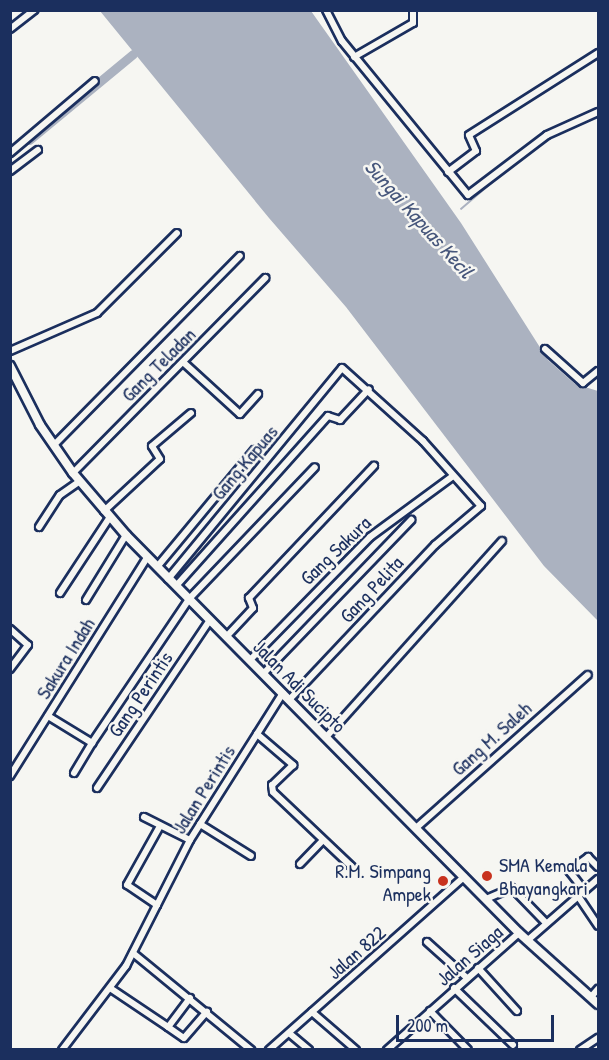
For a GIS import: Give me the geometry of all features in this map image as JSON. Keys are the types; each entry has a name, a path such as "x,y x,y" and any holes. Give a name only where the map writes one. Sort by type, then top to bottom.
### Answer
{"main road":[{"name":"Jalan Adi Sucipto","path":"10,366 27,406 73,473 147,558 327,736 519,933 598,1004"}],"street":[{"path":"10,29 34,10"},
{"path":"326,10 354,57 448,172 470,195 547,135 598,112"},
{"path":"354,57 413,23 413,10"},
{"path":"448,172 476,151 469,135 598,53"},
{"path":"10,153 95,81"},
{"path":"10,171 38,150"},
{"path":"10,351 97,313 177,233"},
{"path":"54,445 240,256"},
{"name":"Gang Teladan","path":"73,473 265,278"},
{"path":"545,349 583,383 598,371"},
{"path":"183,362 240,414 258,394"},
{"name":"Gang Kapuas","path":"168,579 346,368 369,389"},
{"path":"176,586 328,416 337,420 369,389 423,441 453,476"},
{"path":"60,593 107,514 160,459 152,446 191,413"},
{"path":"157,567 254,450"},
{"path":"227,636 254,608 249,598 374,466"},
{"path":"74,773 189,599 315,467"},
{"name":"Gang Pelita","path":"290,699 435,545 480,506 453,476"},
{"name":"Gang Sakura","path":"250,659 364,542 453,476"},
{"path":"39,526 60,495 80,481"},
{"path":"263,674 411,520"},
{"path":"86,600 126,535"},
{"path":"327,736 502,541"},
{"name":"Sakura Indah","path":"10,777 147,558"},
{"name":"Gang Perintis","path":"97,788 210,620"},
{"path":"10,629 28,645 10,669"},
{"name":"Gang M. Saleh","path":"416,828 588,675"},
{"name":"Jalan Perintis","path":"62,1050 110,988 133,953 190,840 283,693"},
{"path":"48,716 92,743"},
{"path":"257,734 292,765 272,785 273,792 352,867"},
{"path":"144,816 190,840"},
{"path":"200,824 250,856"},
{"path":"157,905 127,885 160,826"},
{"path":"300,864 323,840"},
{"path":"584,890 566,869 588,857 598,867"},
{"name":"Jalan 822","path":"269,1050 464,877"},
{"path":"528,940 598,879"},
{"path":"486,899 512,888 546,923"},
{"path":"578,896 598,926"},
{"name":"Jalan Siaga","path":"387,1050 454,988 519,933"},
{"path":"427,942 467,978"},
{"path":"133,953 251,1050"},
{"path":"478,968 517,1011"},
{"path":"110,988 183,1038 207,1012"},
{"path":"454,988 513,1045"},
{"path":"591,997 598,989"},
{"path":"168,1027 190,998"},
{"path":"430,1011 468,1050"},
{"path":"312,1012 356,1050"},
{"path":"289,1033 309,1050"},
{"path":"580,1050 598,1038"}],"water":[{"name":"Sungai Kapuas Kecil","path":"100,11 311,11 461,223 548,360 575,384 598,391 598,621 544,566 346,307 269,218"}],"waterway":[{"path":"29,140 133,54"},
{"path":"588,120 594,117"},
{"path":"461,209 510,167"}],"place":[{"name":"SMA Kemala Bhayangkari","path":"487,876"},
{"name":"R.M. Simpang Ampek","path":"443,881"}]}
